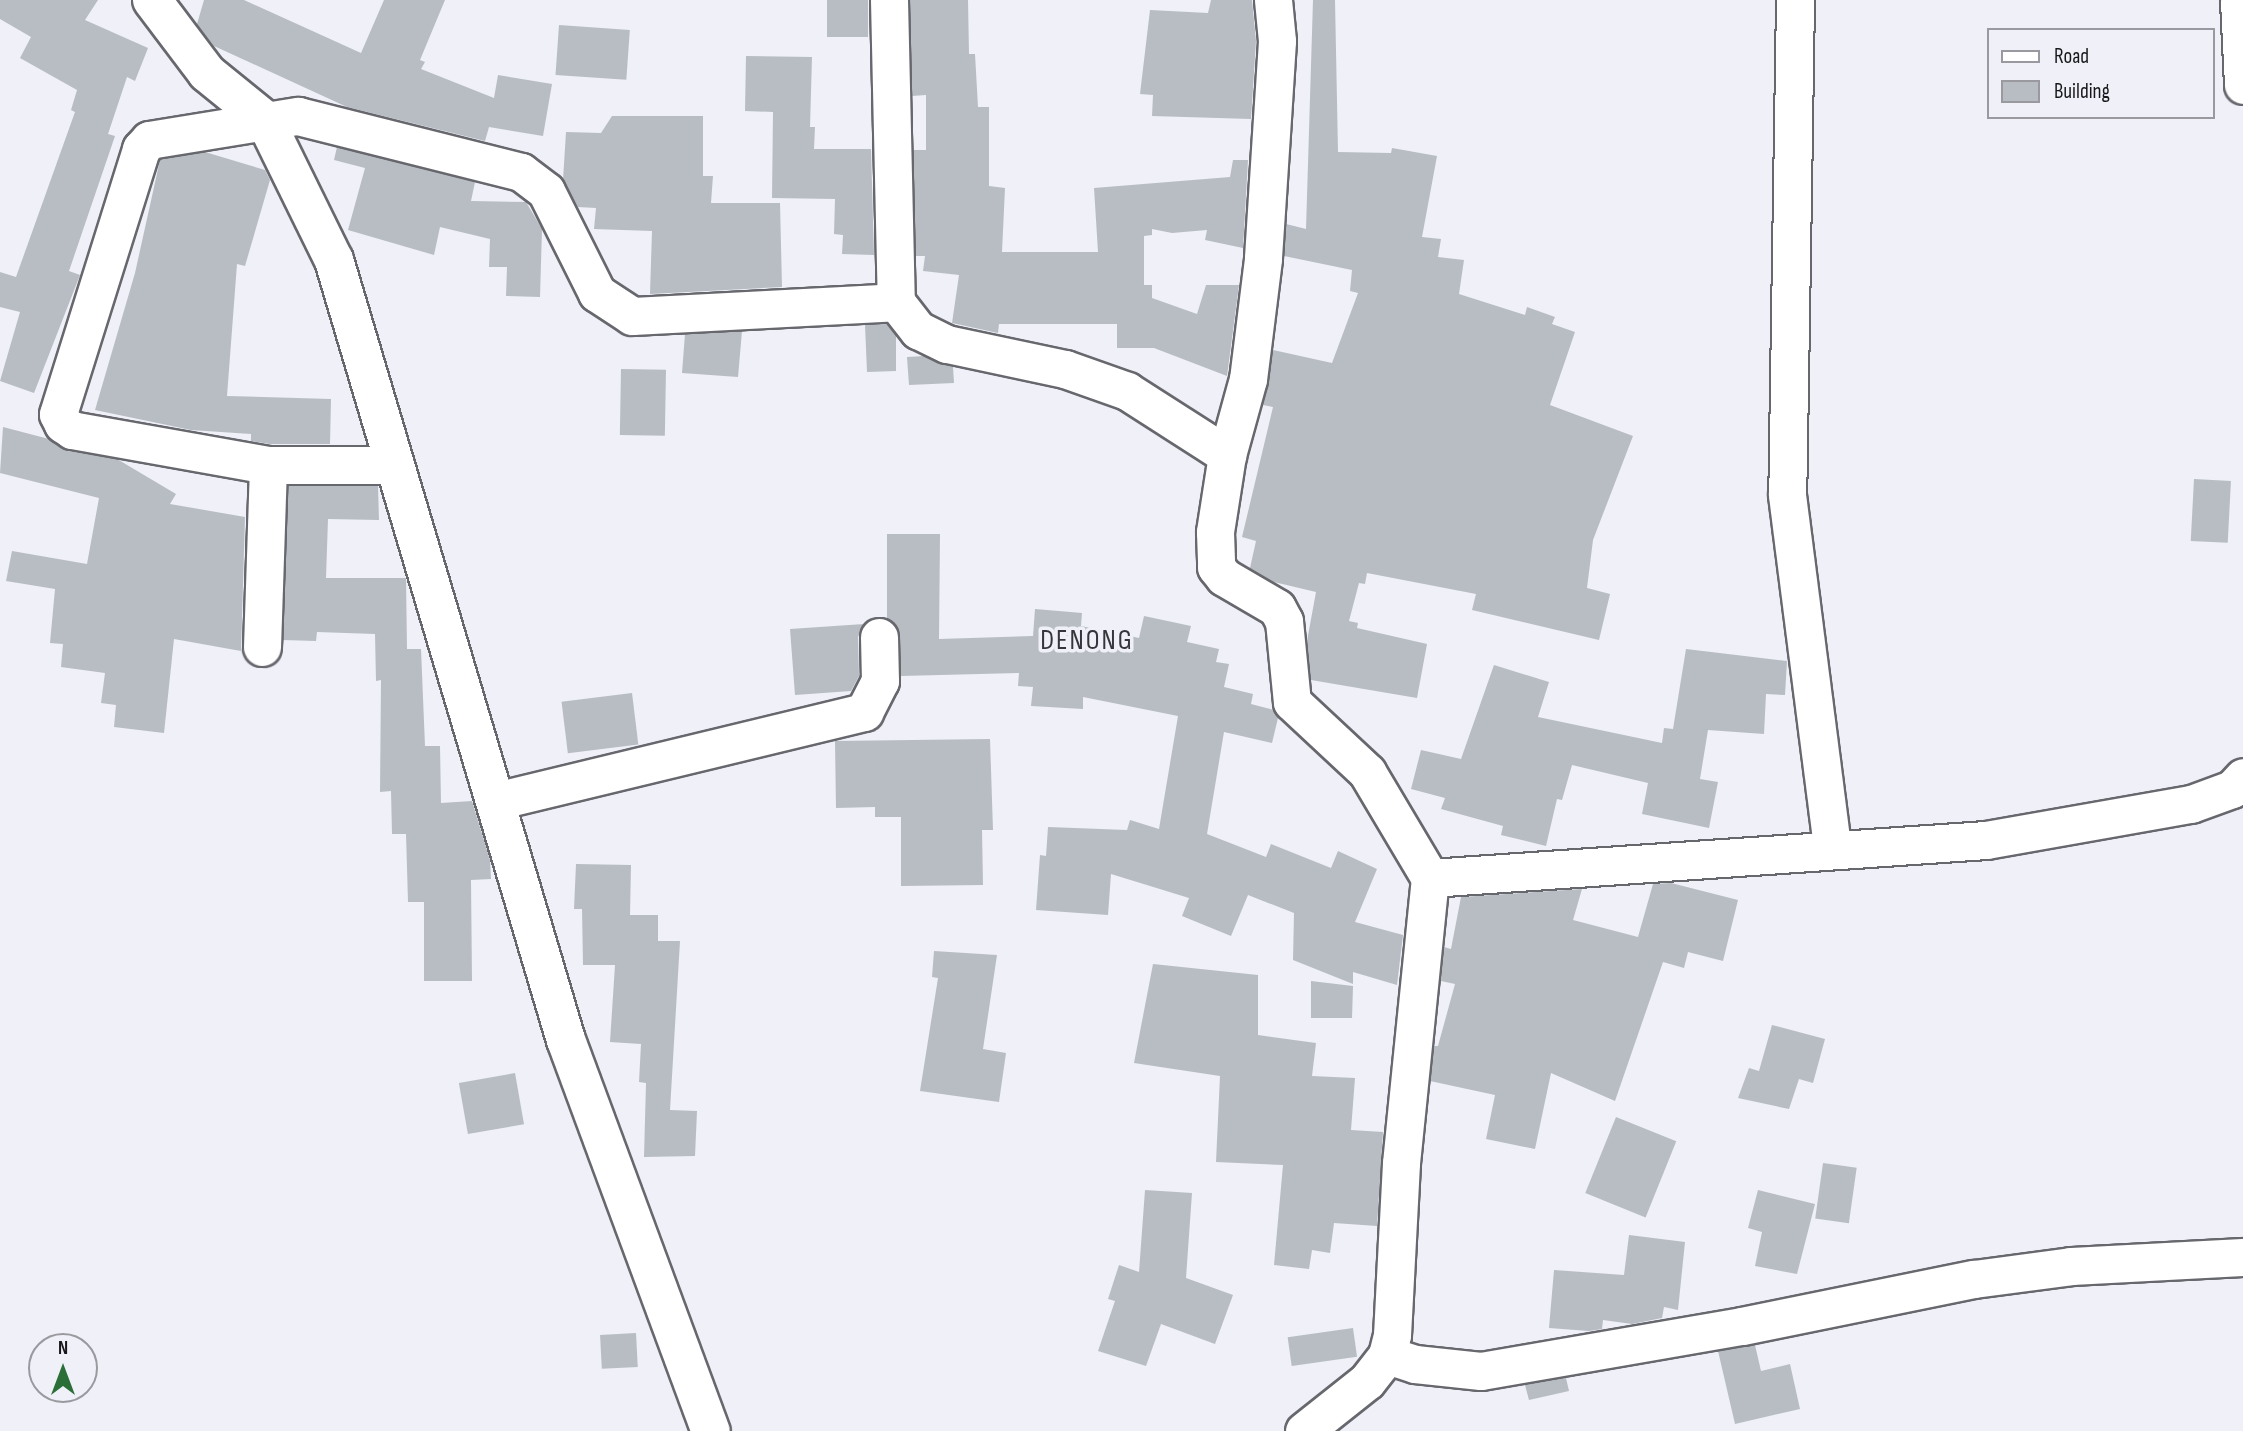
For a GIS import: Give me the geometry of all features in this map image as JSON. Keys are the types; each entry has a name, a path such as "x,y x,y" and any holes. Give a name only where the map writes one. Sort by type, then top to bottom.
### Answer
{"street":[{"path":"152,0 208,74 265,120 334,260 566,1040 711,1431"},
{"path":"889,0 896,302 918,330 947,344 1065,369 1127,391 1227,455"},
{"path":"1273,0 1277,41 1263,259 1248,379 1227,455 1215,532 1216,567 1224,577 1277,608 1284,621 1292,702 1367,772 1430,878 1401,1163 1387,1355 1367,1381 1304,1431"},
{"path":"1795,0 1787,495 1832,847"},
{"path":"2239,0 2243,85"},
{"path":"395,465 268,465 72,430 58,414 141,149 159,135 298,116 532,178 552,200 597,293 632,316 896,302"},
{"path":"262,647 268,465"},
{"path":"496,802 864,712 880,681 879,637"},
{"path":"1430,878 1832,847 1986,840 2191,804 2232,789 2243,777"},
{"path":"1387,1355 1415,1364 1481,1371 1741,1326 1975,1279 2071,1266 2243,1257"}],"building":[{"path":"0,0 98,0 85,20 148,48 135,81 127,77 108,134 115,136 69,271 80,275 34,393 0,381 20,312 0,307 0,272 16,277 75,112 71,110 77,90 20,58 31,37 0,19"},
{"path":"204,0 244,0 361,53 384,0 445,0 420,60 425,62 421,69 494,98 498,75 552,84 543,136 489,127 485,141 347,107 214,46 197,24"},
{"path":"827,0 868,0 868,37 827,37"},
{"path":"910,0 968,0 969,54 975,54 978,107 989,107 989,186 1005,188 1002,252 1098,252 1094,188 1230,177 1233,160 1248,160 1243,248 1205,240 1207,230 1172,233 1152,229 1152,235 1144,236 1144,285 1152,285 1152,298 1197,314 1206,285 1239,285 1227,376 1154,348 1117,348 1117,324 999,324 998,333 952,323 959,275 923,271 925,256 916,256 913,150 926,150 926,95 912,96"},
{"path":"1211,0 1252,0 1256,41 1251,119 1152,116 1153,95 1140,94 1150,10 1208,13"},
{"path":"1313,0 1335,0 1338,152 1391,153 1392,148 1437,156 1422,237 1441,239 1438,257 1464,260 1459,294 1525,315 1527,307 1555,317 1552,324 1575,332 1550,405 1633,436 1593,540 1587,588 1610,594 1599,640 1472,610 1476,594 1367,573 1365,584 1359,583 1349,621 1358,623 1357,628 1427,644 1417,698 1311,680 1307,641 1316,592 1274,582 1250,568 1256,541 1242,537 1273,407 1263,405 1273,350 1332,363 1358,293 1350,291 1352,270 1284,256 1286,224 1306,229"},
{"path":"559,25 630,30 626,80 556,75"},
{"path":"746,56 812,57 810,127 815,127 814,149 871,149 874,255 842,254 843,235 834,234 835,199 772,198 773,112 745,111"},
{"path":"612,116 703,116 703,176 713,176 711,203 780,203 782,287 650,294 652,231 594,229 596,208 578,207 563,180 566,132 601,133"},
{"path":"337,147 475,182 471,201 526,202 542,229 540,297 506,296 507,267 489,267 490,239 440,227 434,255 348,230 365,168 334,160"},
{"path":"205,152 265,170 270,180 245,266 237,264 227,396 331,399 330,444 270,444 251,441 251,434 191,430 95,410 135,273 160,160"},
{"path":"886,324 896,335 896,371 867,372 865,325"},
{"path":"742,331 738,377 682,373 685,334"},
{"path":"924,356 953,367 954,383 909,385 907,357"},
{"path":"621,369 666,370 665,436 620,435"},
{"path":"3,427 49,439 68,451 117,459 176,494 170,504 245,517 241,651 174,639 164,733 114,727 116,705 101,703 105,673 61,667 63,644 50,643 55,589 6,581 12,551 87,564 99,498 0,473"},
{"path":"2194,479 2231,481 2228,543 2191,541"},
{"path":"288,486 378,486 379,520 328,519 326,578 406,578 407,649 421,649 425,746 440,746 441,803 472,801 490,860 491,879 471,880 472,981 424,981 424,902 408,902 406,834 392,834 391,791 380,792 381,680 376,681 375,634 317,632 316,641 283,640"},
{"path":"887,534 940,534 939,639 1033,636 1035,609 1082,613 1081,626 1139,638 1144,616 1191,626 1187,642 1219,649 1216,662 1229,664 1224,687 1253,694 1251,704 1274,710 1278,718 1272,743 1224,732 1207,834 1266,857 1271,844 1331,868 1338,851 1377,869 1355,922 1403,935 1397,985 1353,972 1353,984 1293,960 1294,913 1248,895 1231,936 1182,916 1189,898 1111,874 1108,915 1036,910 1040,855 1046,856 1048,827 1127,830 1130,820 1159,829 1178,716 1083,697 1083,709 1031,706 1033,687 1018,686 1019,673 901,676 900,636 887,618"},
{"path":"864,624 858,637 859,676 851,691 795,695 790,629"},
{"path":"1686,649 1787,661 1785,695 1766,694 1764,734 1708,730 1700,779 1718,782 1709,828 1642,814 1648,783 1572,765 1562,800 1557,799 1546,846 1501,835 1503,826 1441,809 1445,798 1411,789 1421,750 1461,759 1494,665 1549,682 1538,717 1662,743 1664,728 1673,729"},
{"path":"632,693 638,745 568,753 562,702"},
{"path":"990,739 993,830 982,830 983,885 901,886 901,817 875,817 875,807 836,808 835,741"},
{"path":"576,864 631,865 630,915 658,915 658,941 680,941 670,1110 697,1111 695,1156 644,1157 646,1083 639,1082 641,1044 610,1042 615,965 583,965 582,909 574,909"},
{"path":"1671,883 1738,900 1723,961 1688,952 1684,968 1663,962 1615,1101 1551,1073 1535,1149 1486,1139 1495,1095 1430,1081 1434,1046 1438,1046 1455,984 1441,981 1444,947 1451,949 1461,897 1582,889 1573,920 1638,937 1653,884"},
{"path":"934,951 997,955 983,1049 1006,1053 999,1102 920,1091 938,978 932,977"},
{"path":"1153,964 1258,975 1258,1035 1316,1043 1312,1076 1355,1078 1351,1130 1383,1132 1377,1226 1334,1223 1330,1253 1312,1250 1309,1269 1274,1265 1283,1165 1216,1162 1220,1076 1134,1063"},
{"path":"1311,981 1353,986 1352,1018 1311,1018"},
{"path":"1772,1025 1825,1039 1813,1083 1799,1079 1789,1109 1738,1098 1749,1068 1759,1071"},
{"path":"515,1073 524,1124 468,1134 459,1083"},
{"path":"1616,1117 1676,1141 1646,1217 1585,1193"},
{"path":"1823,1163 1857,1168 1849,1223 1815,1218"},
{"path":"1145,1190 1192,1193 1186,1278 1233,1295 1215,1344 1161,1324 1146,1366 1098,1351 1115,1301 1108,1299 1119,1265 1139,1272"},
{"path":"1758,1190 1815,1204 1797,1274 1755,1266 1762,1232 1748,1228"},
{"path":"1629,1235 1685,1242 1678,1310 1664,1307 1662,1318 1632,1324 1603,1320 1602,1329 1589,1331 1549,1328 1554,1270 1624,1275"},
{"path":"1353,1328 1357,1357 1292,1366 1288,1337"},
{"path":"636,1333 638,1367 602,1369 600,1335"},
{"path":"1755,1345 1761,1371 1790,1364 1800,1409 1735,1424 1718,1351"},
{"path":"1566,1378 1569,1391 1529,1400 1525,1385"}],"district":[{"name":"DENONG","path":"1087,641"}]}
